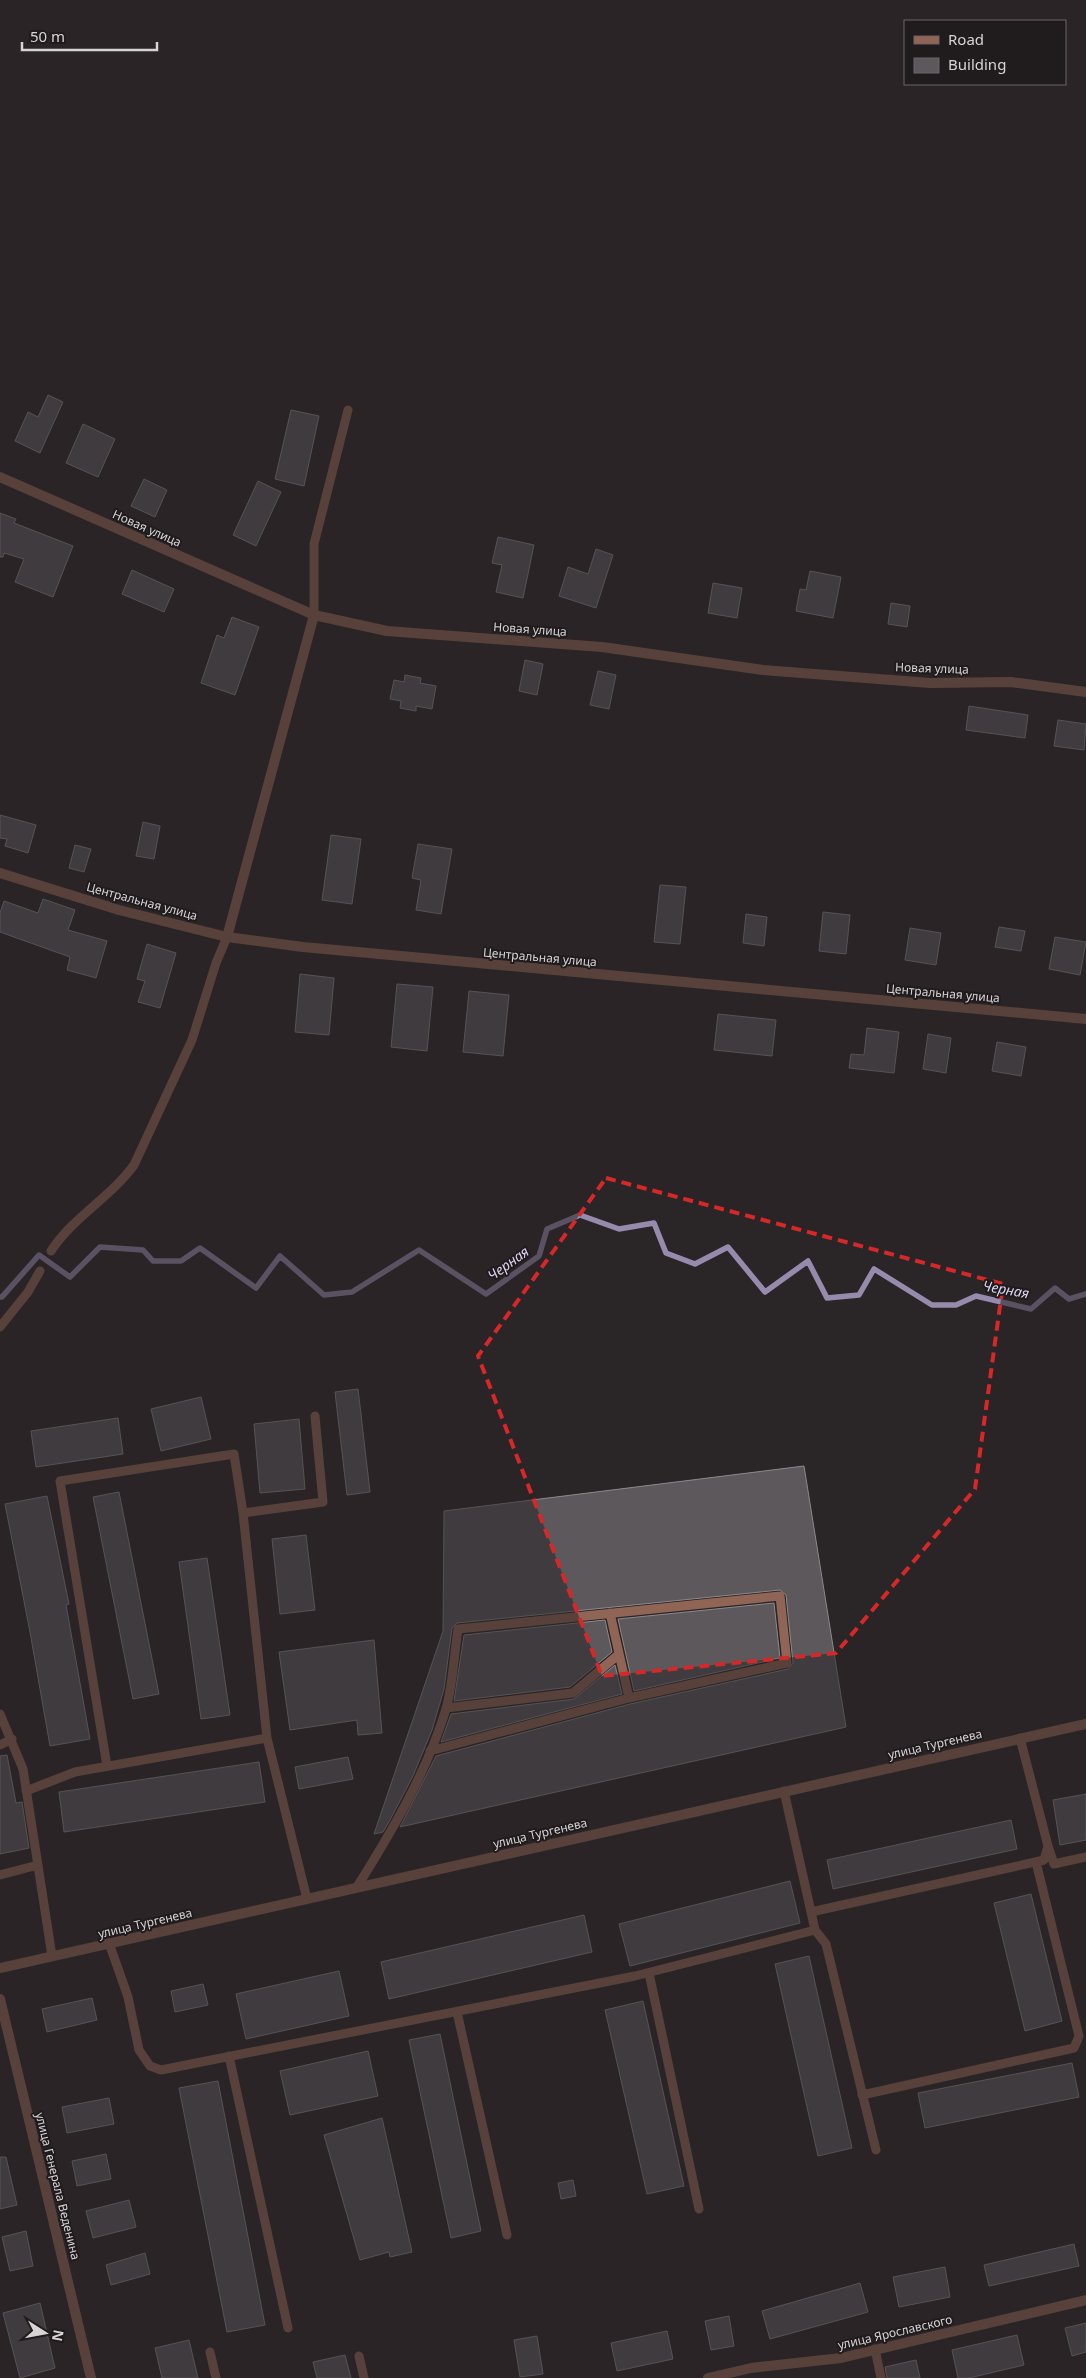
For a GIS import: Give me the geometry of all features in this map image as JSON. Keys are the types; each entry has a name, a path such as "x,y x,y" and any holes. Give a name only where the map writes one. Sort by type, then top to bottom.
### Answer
{"street":[{"name":"Новая улица","path":"0,477 314,615 387,631 602,647 763,670 930,682 1011,682 1086,692"},
{"path":"227,937 314,615"},
{"name":"Центральная улица","path":"0,873 119,910 227,937 303,947 1086,1019"},
{"name":"улица Тургенева","path":"0,1968 1086,1724"},
{"name":"улица Генерала Веденина","path":"0,2000 91,2378"},
{"name":"улица Ярославского","path":"708,2378 751,2368 841,2358 1086,2300"}],"lane":[{"path":"314,615 314,544 348,410"},
{"path":"51,1251 62,1234 122,1182 134,1165 192,1040 216,963 227,937"},
{"path":"0,1327 28,1292 40,1271"},
{"path":"243,1513 323,1502 315,1416"},
{"path":"106,1766 60,1481 234,1454 243,1513 267,1738 307,1899"},
{"path":"357,1887 394,1829 430,1751 446,1708 458,1629 780,1596 787,1663 629,1698 430,1751"},
{"path":"610,1614 629,1698"},
{"path":"446,1708 573,1693 618,1655"},
{"path":"0,1714 23,1769 52,1956"},
{"path":"26,1791 75,1772 267,1738"},
{"path":"1020,1738 1054,1864 1086,1858"},
{"path":"0,1745 12,1739"},
{"path":"784,1791 815,1930 826,1944 876,2150"},
{"path":"811,1912 1044,1860 1048,1846"},
{"path":"862,2095 1074,2048 1079,2036 1036,1862"},
{"path":"0,1875 38,1865"},
{"path":"109,1944 128,1997 139,2050 150,2066 161,2070 649,1973 815,1930"},
{"path":"649,1973 699,2209"},
{"path":"457,2012 507,2235"},
{"path":"228,2056 288,2328"},
{"path":"875,2350 881,2378"},
{"path":"210,2352 216,2378"},
{"path":"359,2356 364,2378"}],"highlighted area":[{"path":"606,1178 1003,1284 975,1489 836,1653 602,1676 478,1356"}],"building":[{"path":"48,395 63,402 40,453 15,441 28,412 38,417"},
{"path":"291,410 319,416 304,486 275,479"},
{"path":"83,424 115,439 98,477 66,463"},
{"path":"144,479 167,490 155,517 131,506"},
{"path":"258,481 281,492 256,546 233,535"},
{"path":"0,513 16,519 14,523 73,546 53,597 15,582 24,559 4,553 3,557 0,557"},
{"path":"498,537 534,545 523,598 496,592 502,565 492,563"},
{"path":"596,549 613,555 596,608 559,596 568,567 588,574"},
{"path":"132,570 174,589 164,612 122,594"},
{"path":"810,571 841,577 833,618 796,611 800,589 806,590"},
{"path":"713,583 742,588 737,618 708,613"},
{"path":"891,603 910,606 907,627 888,624"},
{"path":"232,617 259,627 235,695 201,683 217,635 224,638"},
{"path":"525,660 543,664 537,695 519,691"},
{"path":"598,671 616,675 609,709 590,705"},
{"path":"405,675 421,678 420,683 436,686 432,709 416,706 416,711 400,708 401,701 390,699 394,680 404,682"},
{"path":"969,706 1028,715 1025,738 966,730"},
{"path":"1058,720 1086,724 1084,750 1054,746"},
{"path":"0,815 36,825 28,853 5,846 7,839 0,838"},
{"path":"143,822 160,826 154,859 136,856"},
{"path":"331,835 361,839 352,904 322,900"},
{"path":"418,844 452,849 441,914 416,910 421,880 412,878"},
{"path":"75,845 91,849 84,872 69,868"},
{"path":"660,885 686,887 680,944 654,942"},
{"path":"43,899 75,910 68,930 107,941 96,978 67,970 70,957 0,932 0,913 4,901 38,913"},
{"path":"823,912 850,915 846,954 819,951"},
{"path":"746,914 767,917 764,946 743,943"},
{"path":"999,927 1025,931 1021,951 995,947"},
{"path":"910,928 941,933 936,965 905,960"},
{"path":"1055,937 1086,942 1080,975 1049,969"},
{"path":"147,944 176,953 160,1008 138,1002 145,981 137,979"},
{"path":"300,974 334,978 329,1035 295,1032"},
{"path":"397,984 433,987 427,1051 391,1047"},
{"path":"469,991 509,995 503,1056 463,1052"},
{"path":"718,1014 776,1020 772,1056 714,1050"},
{"path":"867,1028 899,1032 894,1073 849,1068 851,1054 864,1055"},
{"path":"928,1034 951,1038 946,1073 923,1069"},
{"path":"997,1042 1026,1047 1021,1076 992,1071"},
{"path":"358,1389 370,1492 347,1495 335,1392"},
{"path":"201,1397 211,1439 161,1451 151,1409"},
{"path":"118,1418 123,1454 36,1467 31,1431"},
{"path":"299,1419 305,1489 260,1493 254,1424"},
{"path":"804,1466 846,1727 400,1827 436,1756 630,1704 788,1669 793,1663 786,1595 780,1590 457,1623 452,1628 444,1689 432,1730 413,1776 390,1820 383,1832 374,1834 443,1631 444,1511"},
{"path":"119,1492 159,1694 133,1699 93,1497"},
{"path":"47,1496 69,1604 66,1605 90,1739 50,1746 5,1504"},
{"path":"306,1535 315,1610 280,1614 272,1539"},
{"path":"207,1558 230,1715 201,1719 179,1562"},
{"path":"774,1603 780,1658 634,1691 618,1619"},
{"path":"605,1620 612,1652 570,1687 454,1701 464,1635"},
{"path":"374,1640 382,1733 358,1735 357,1720 290,1730 279,1652"},
{"path":"615,1665 622,1694 441,1742 451,1714 574,1699"},
{"path":"7,1755 16,1803 22,1802 29,1848 0,1854 0,1756"},
{"path":"348,1757 353,1779 299,1789 295,1767"},
{"path":"259,1762 265,1802 64,1832 59,1792"},
{"path":"1086,1794 1086,1840 1060,1845 1053,1800"},
{"path":"1011,1820 1017,1849 833,1889 827,1860"},
{"path":"790,1881 800,1923 630,1966 619,1924"},
{"path":"1031,1894 1062,2021 1025,2031 994,1903"},
{"path":"584,1915 592,1952 389,1999 381,1962"},
{"path":"809,1956 852,2148 818,2156 775,1964"},
{"path":"339,1971 349,2016 246,2039 236,1994"},
{"path":"203,1984 208,2005 175,2012 171,1991"},
{"path":"92,1998 97,2020 47,2032 42,2009"},
{"path":"643,2001 684,2186 647,2194 605,2010"},
{"path":"440,2034 481,2231 451,2238 409,2040"},
{"path":"368,2051 378,2096 290,2115 280,2071"},
{"path":"1072,2063 1079,2097 925,2128 918,2093"},
{"path":"218,2081 265,2325 227,2332 179,2088"},
{"path":"109,2098 114,2124 67,2133 62,2107"},
{"path":"382,2118 412,2252 390,2257 389,2252 360,2260 324,2135"},
{"path":"106,2154 111,2179 77,2186 72,2161"},
{"path":"0,2157 6,2157 17,2205 0,2209"},
{"path":"573,2180 576,2196 561,2199 558,2183"},
{"path":"129,2200 136,2227 93,2238 86,2211"},
{"path":"26,2231 33,2266 10,2271 2,2237"},
{"path":"1074,2244 1079,2266 989,2286 984,2265"},
{"path":"145,2253 150,2274 111,2285 106,2265"},
{"path":"945,2267 950,2297 899,2307 893,2277"},
{"path":"860,2283 868,2312 770,2339 762,2311"},
{"path":"40,2303 55,2368 20,2378 3,2313"},
{"path":"729,2316 734,2346 711,2350 705,2321"},
{"path":"1086,2323 1086,2352 1072,2356 1065,2328"},
{"path":"667,2331 673,2359 617,2371 611,2343"},
{"path":"1017,2335 1024,2365 969,2378 958,2378 952,2350"},
{"path":"537,2336 543,2374 520,2377 514,2340"},
{"path":"189,2340 198,2378 162,2378 155,2348"},
{"path":"345,2355 351,2378 317,2378 313,2362"},
{"path":"916,2360 920,2378 887,2378 885,2367"}],"waterway":[{"name":"Черная","path":"0,1297 39,1255 70,1277 100,1247 143,1250 153,1261 181,1261 200,1248 256,1288 280,1256 324,1295 352,1292 419,1250 486,1294 539,1256 547,1229 580,1215 619,1229 654,1223 666,1253 695,1264 728,1247 765,1292 808,1261 827,1298 859,1295 874,1269 932,1305 956,1305 976,1296 1031,1309 1055,1288 1069,1299 1086,1294"}]}
